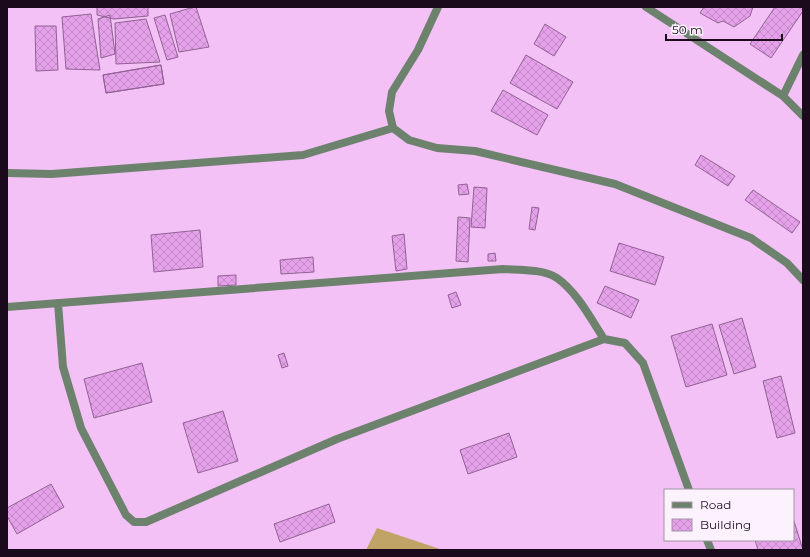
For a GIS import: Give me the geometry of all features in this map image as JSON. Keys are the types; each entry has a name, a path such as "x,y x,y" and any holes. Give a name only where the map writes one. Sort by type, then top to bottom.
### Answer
{"street":[{"path":"438,7 418,50 392,92 389,111 393,128 409,140 437,148 475,151 615,184 751,238 786,263 803,280"},
{"path":"646,7 783,96 803,116"},
{"path":"783,96 803,55"},
{"path":"7,173 52,174 303,155 393,128"},
{"path":"7,307 503,269 534,271 556,278 573,292 604,339"},
{"path":"58,304 63,366 81,428 126,515 134,522 146,522 337,439 604,339 625,343 643,363 689,489"}],"shaded area":[{"path":"377,528 443,550 366,550"}],"building":[{"path":"97,7 148,7 148,16 114,19 97,15"},
{"path":"196,7 209,47 179,52 170,14"},
{"path":"704,7 753,7 750,16 734,27 723,21 718,23 700,13"},
{"path":"775,7 803,7 803,11 771,58 750,44"},
{"path":"91,14 100,70 66,69 62,17"},
{"path":"110,15 115,54 101,58 98,19"},
{"path":"165,15 178,57 167,60 154,18"},
{"path":"146,19 160,62 116,64 115,23"},
{"path":"545,24 566,37 554,56 534,44"},
{"path":"35,26 56,26 58,70 36,71"},
{"path":"526,55 573,82 557,109 510,83"},
{"path":"161,65 164,84 106,93 103,75"},
{"path":"161,65 164,84 106,93 103,75"},
{"path":"503,90 548,115 537,135 491,111"},
{"path":"701,155 735,176 728,186 695,165"},
{"path":"467,184 469,194 459,195 458,185"},
{"path":"474,187 487,188 485,228 471,227"},
{"path":"753,190 800,222 792,233 745,200"},
{"path":"532,207 539,208 535,230 529,229"},
{"path":"458,217 470,218 468,262 456,261"},
{"path":"200,230 203,267 154,272 151,235"},
{"path":"404,234 407,269 396,271 392,236"},
{"path":"619,243 664,257 655,285 610,271"},
{"path":"495,253 496,261 488,261 488,254"},
{"path":"313,257 314,272 281,274 280,260"},
{"path":"236,275 236,285 218,286 218,276"},
{"path":"605,286 639,300 631,318 597,303"},
{"path":"456,292 461,305 452,308 448,295"},
{"path":"742,318 756,367 734,374 719,325"},
{"path":"712,324 727,375 686,387 671,336"},
{"path":"284,353 288,366 282,368 278,355"},
{"path":"142,363 152,402 94,418 84,379"},
{"path":"781,376 795,433 777,438 763,381"},
{"path":"223,411 238,461 198,473 183,423"},
{"path":"509,433 517,457 468,474 460,450"},
{"path":"51,484 64,507 17,534 7,516 7,508"},
{"path":"329,504 335,522 280,542 274,524"},
{"path":"794,521 803,550 758,550 755,541 794,541"}]}
